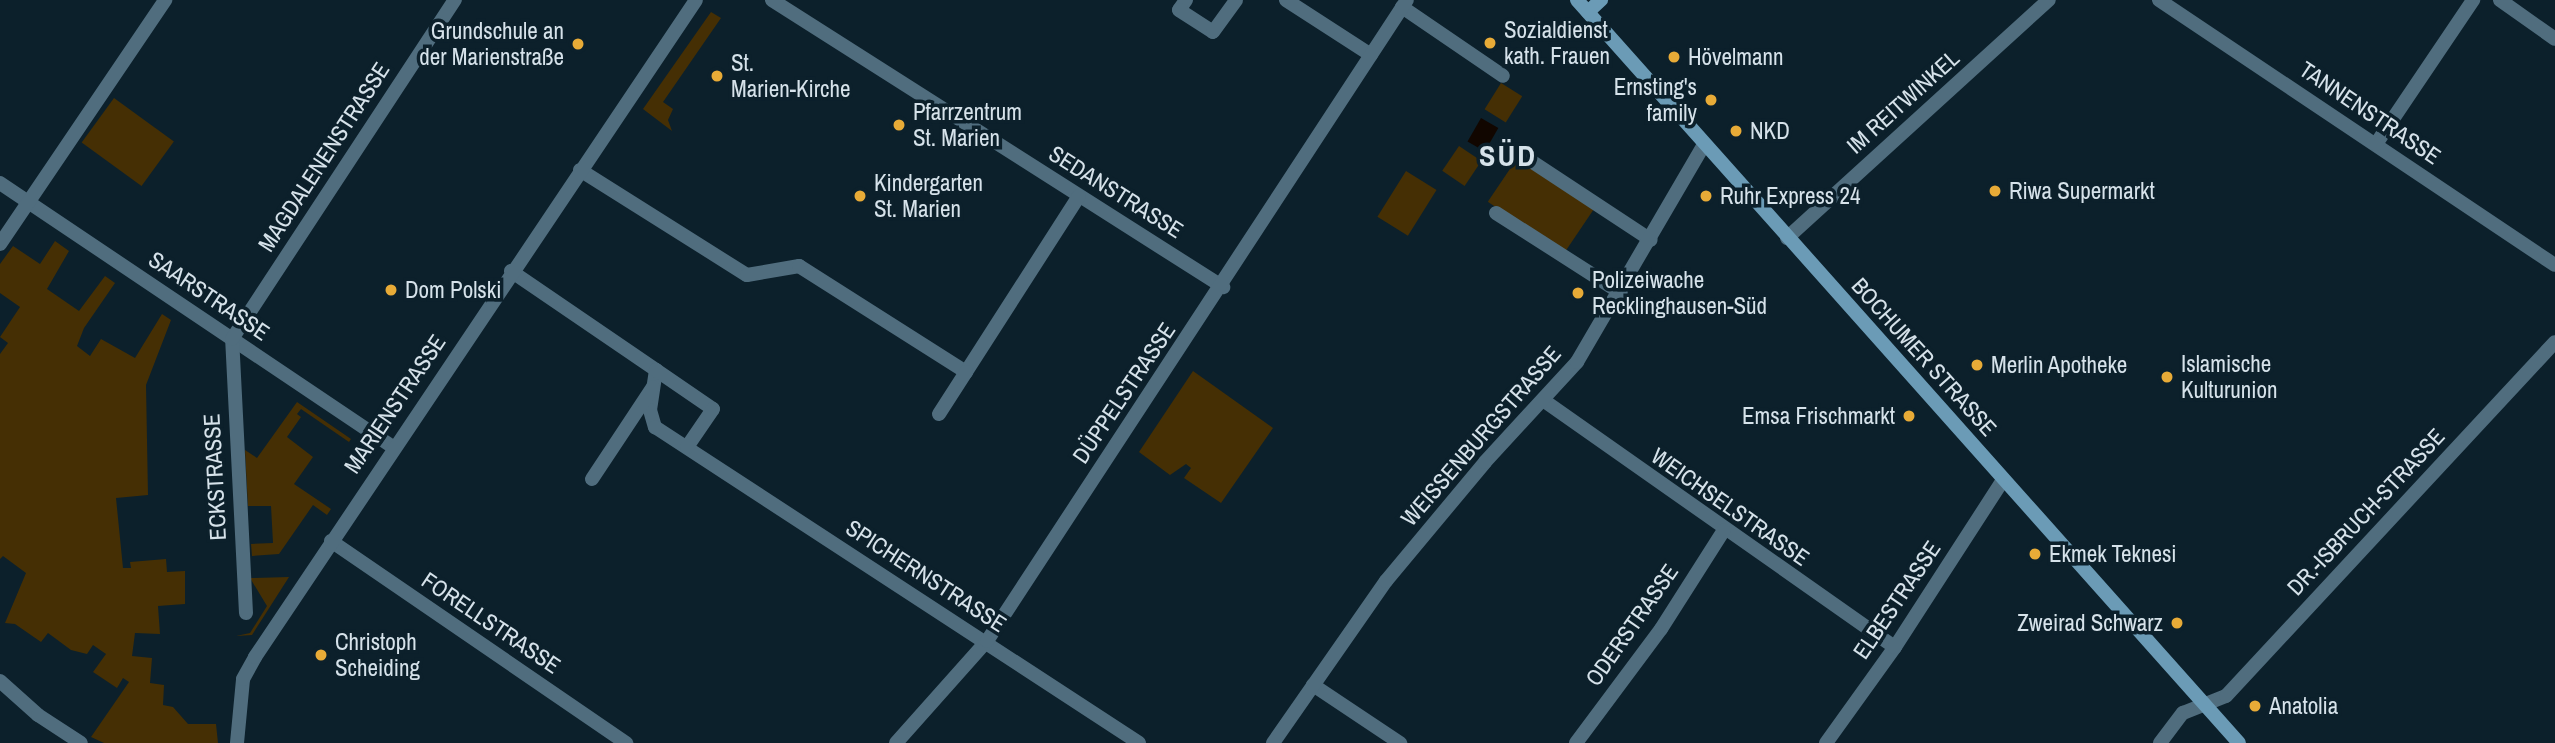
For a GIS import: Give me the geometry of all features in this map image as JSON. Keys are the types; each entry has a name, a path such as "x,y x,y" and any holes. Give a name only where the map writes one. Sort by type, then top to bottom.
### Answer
{"main road":[{"name":"BOCHUMER STRASSE","path":"1577,0 1703,146 2239,743"},
{"path":"1588,12 1601,0"}],"street":[{"path":"0,244 165,0"},
{"name":"MAGDALENENSTRASSE","path":"232,339 455,0"},
{"name":"MARIENSTRASSE","path":"237,743 243,679 393,446 696,0"},
{"name":"SEDANSTRASSE","path":"772,0 1223,286"},
{"path":"1186,0 1179,10 1213,32 1236,0"},
{"path":"1286,0 1371,55"},
{"name":"IM REITWINKEL","path":"1787,238 2049,0"},
{"name":"TANNENSTRASSE","path":"2159,0 2555,265"},
{"path":"2376,144 2473,0"},
{"path":"2500,0 2555,39"},
{"path":"1405,4 1503,76"},
{"name":"DÜPPELSTRASSE","path":"896,743 987,641 1223,286 1405,4"},
{"name":"WEISSENBURGSTRASSE","path":"1273,743 1386,581 1485,462 1577,362 1621,293 1703,146"},
{"path":"1522,155 1651,240"},
{"path":"580,170 747,275 799,266 966,372"},
{"name":"SAARSTRASSE","path":"0,183 393,446"},
{"path":"939,414 1079,195"},
{"path":"1496,213 1621,293"},
{"path":"511,271 656,376 713,410 687,447"},
{"name":"ECKSTRASSE","path":"232,339 246,613"},
{"name":"DR.-ISBRUCH-STRASSE","path":"2160,743 2183,713 2226,695 2555,342"},
{"path":"592,479 656,376"},
{"name":"SPICHERNSTRASSE","path":"656,376 651,420 687,447 1139,743"},
{"name":"WEICHSELSTRASSE","path":"1543,401 1895,647"},
{"name":"ELBESTRASSE","path":"1825,743 1895,647 2003,480"},
{"name":"ODERSTRASSE","path":"1576,743 1661,629 1724,530"},
{"name":"FORELLSTRASSE","path":"331,541 626,743"},
{"path":"0,681 38,715 80,743"},
{"path":"1313,685 1400,743"}],"shaded area":[{"path":"711,12 721,18 663,102 673,109 668,120 672,131 643,109"},
{"path":"1501,83 1522,96 1506,123 1485,109"},
{"path":"114,98 174,141 142,186 82,142"},
{"path":"1481,118 1498,128 1485,151 1468,141"},
{"path":"1459,146 1481,161 1465,186 1442,171"},
{"path":"1518,157 1594,208 1564,253 1488,202"},
{"path":"1406,171 1437,190 1408,236 1377,217"},
{"path":"55,241 69,251 47,289 79,311 105,276 115,283 84,328 77,346 90,356 101,339 135,358 162,314 171,320 146,385 148,495 116,498 123,568 131,568 130,562 166,559 167,572 185,571 185,604 158,606 160,634 135,633 132,656 152,658 150,683 164,685 163,705 173,707 188,724 216,724 218,743 104,743 91,737 129,682 123,678 117,688 93,672 106,654 93,645 87,654 71,650 48,633 41,642 15,624 5,623 26,573 3,556 0,559 0,354 8,343 0,337 20,307 0,293 0,264 13,246 40,264"},
{"path":"1193,371 1273,428 1221,503 1184,478 1191,468 1186,464 1170,475 1139,452"},
{"path":"297,402 351,439 349,442 301,409 297,414 301,417 287,437 313,457 294,484 331,509 327,515 313,505 279,554 252,556 251,544 273,543 271,506 248,506 245,450 257,458"},
{"path":"289,577 252,635 236,636 250,633 267,606 250,578"}],"place":[{"name":"Sozialdienst kath. Frauen","path":"1490,43"},
{"name":"Grundschule an der Marienstraße","path":"578,44"},
{"name":"Hövelmann","path":"1674,57"},
{"name":"St. Marien-Kirche","path":"717,76"},
{"name":"Ernsting's family","path":"1711,100"},
{"name":"Pfarrzentrum St. Marien","path":"899,125"},
{"name":"NKD","path":"1736,131"},
{"name":"Riwa Supermarkt","path":"1995,191"},
{"name":"Kindergarten St. Marien","path":"860,196"},
{"name":"Ruhr Express 24","path":"1706,196"},
{"name":"Dom Polski","path":"391,290"},
{"name":"Polizeiwache Recklinghausen-Süd","path":"1578,293"},
{"name":"Merlin Apotheke","path":"1977,365"},
{"name":"Islamische Kulturunion","path":"2167,377"},
{"name":"Emsa Frischmarkt","path":"1909,416"},
{"name":"Ekmek Teknesi","path":"2035,554"},
{"name":"Zweirad Schwarz","path":"2177,623"},
{"name":"Christoph Scheiding","path":"321,655"},
{"name":"Anatolia","path":"2255,706"}],"district":[{"name":"SÜD","path":"1508,155"}]}
